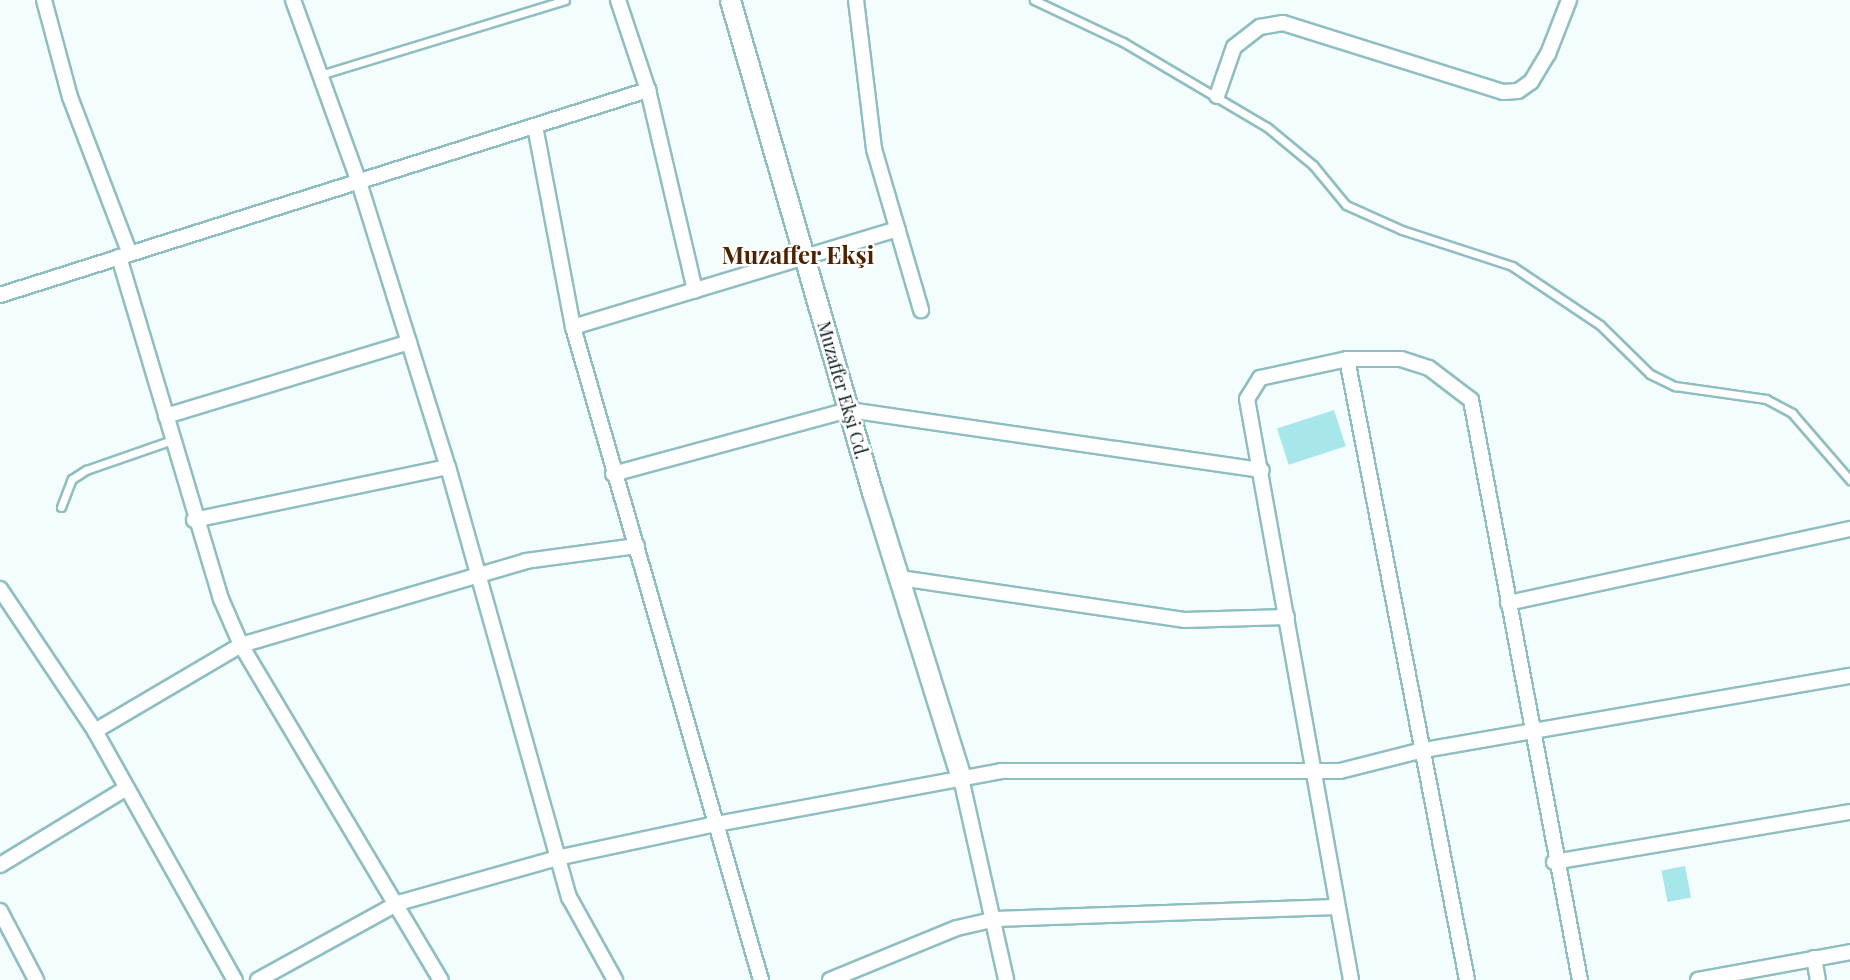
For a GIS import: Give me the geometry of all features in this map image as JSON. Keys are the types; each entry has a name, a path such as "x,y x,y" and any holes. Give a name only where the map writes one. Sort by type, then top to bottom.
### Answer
{"street":[{"path":"44,0 71,97 125,255 194,520 241,645 398,903 441,980"},
{"path":"293,0 359,181 448,467 569,897 615,980"},
{"path":"618,0 648,90 695,291"},
{"name":"Muzaffer Ekşi Cd.","path":"730,0 849,410 961,778"},
{"path":"856,0 874,149 921,310"},
{"path":"1217,96 1234,47 1260,27 1283,23 1503,92 1518,91 1531,82 1548,54 1569,0"},
{"path":"0,295 648,90"},
{"path":"535,126 573,327 613,474 637,546 761,980"},
{"path":"573,327 898,229"},
{"path":"166,416 409,342"},
{"path":"1347,359 1419,751 1467,980"},
{"path":"1352,980 1336,907 1262,470 1247,398 1252,385 1260,378 1347,359 1401,359 1429,368 1471,400 1554,862 1580,980"},
{"path":"613,474 849,410 1262,470"},
{"path":"194,520 448,467"},
{"path":"1508,603 1850,529"},
{"path":"95,732 241,645 551,556 637,546"},
{"path":"900,578 1184,620 1287,617"},
{"path":"0,589 95,732 235,980"},
{"path":"258,980 398,903 557,858 716,824 961,778 1040,769 1315,774 1419,751 1850,676"},
{"path":"961,778 995,919 1006,980"},
{"path":"0,864 125,789"},
{"path":"1554,862 1850,812"},
{"path":"830,980 957,928 995,919 1336,907"},
{"path":"0,911 36,980"},
{"path":"1698,980 1850,952"},
{"path":"1814,958 1818,980"}],"lane":[{"path":"319,75 565,0"},
{"path":"1034,0 1123,41 1267,127 1313,165 1346,205 1402,230 1512,266 1600,325 1650,374 1675,386 1766,399 1792,413 1850,480"},
{"path":"61,507 72,480 86,470 172,440"}],"building":[{"path":"1334,410 1346,446 1289,465 1277,429"},
{"path":"1685,866 1691,897 1668,902 1661,871"}],"district":[{"name":"Muzaffer Ekşi","path":"798,255"}]}
